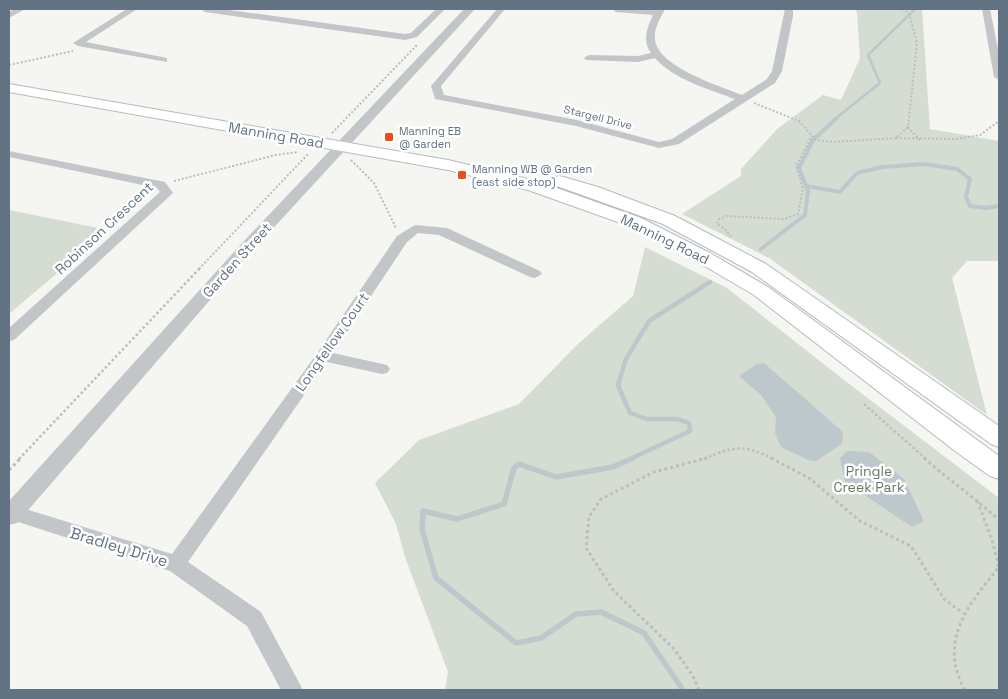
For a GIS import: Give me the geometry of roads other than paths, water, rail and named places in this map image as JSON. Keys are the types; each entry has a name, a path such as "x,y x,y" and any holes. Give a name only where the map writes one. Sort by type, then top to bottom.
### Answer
{"main road":[{"name":"Manning Road","path":"9,78 182,106 448,165 534,186 635,222 703,257 761,291 963,444 999,468"},
{"name":"Manning Road","path":"9,88 523,170 592,191 669,220 759,268 999,438"}],"street":[{"path":"9,15 21,9"},
{"path":"133,9 78,42 164,60"},
{"path":"205,9 405,37 414,35 441,9"},
{"name":"Garden Street","path":"10,514 242,253 335,140 470,9"},
{"name":"Stargell Drive","path":"501,9 436,86 439,97 577,122 659,145 675,142 771,81 777,71 789,16 788,9"},
{"path":"616,9 660,11 650,38 655,55 678,71 742,99"},
{"path":"986,9 995,34 999,77"},
{"path":"589,58 638,59 655,55"},
{"name":"Robinson Crescent","path":"9,154 160,184 167,193 9,336"},
{"name":"Longfellow Court","path":"176,564 323,356 402,239 415,229 442,231 535,274"},
{"path":"323,356 382,370"},
{"name":"Bradley Drive","path":"10,514 176,564 254,618 292,690"}],"waterway":[{"path":"835,119 880,83 868,55 915,9"},
{"path":"806,186 799,168 813,140 837,118"},
{"path":"806,186 840,192 857,173 882,167 924,164 957,169 970,179 966,197 970,206 986,208 999,206"},
{"path":"761,249 805,215 808,191 806,186"},
{"path":"630,459 690,431 689,423 677,419 647,419 630,413 618,385 626,359 649,321 710,282"},
{"path":"633,458 613,467 556,477 519,464 514,468 504,504 457,519 423,511 422,529 436,578 516,643 541,638 576,614 601,612 644,633 683,690"}],"place":[{"name":"Manning EB @ Garden","path":"389,137"},
{"name":"Manning WB @ Garden (east side stop)","path":"462,175"}],"park label":[{"name":"Pringle Creek Park","path":"869,480"}]}
